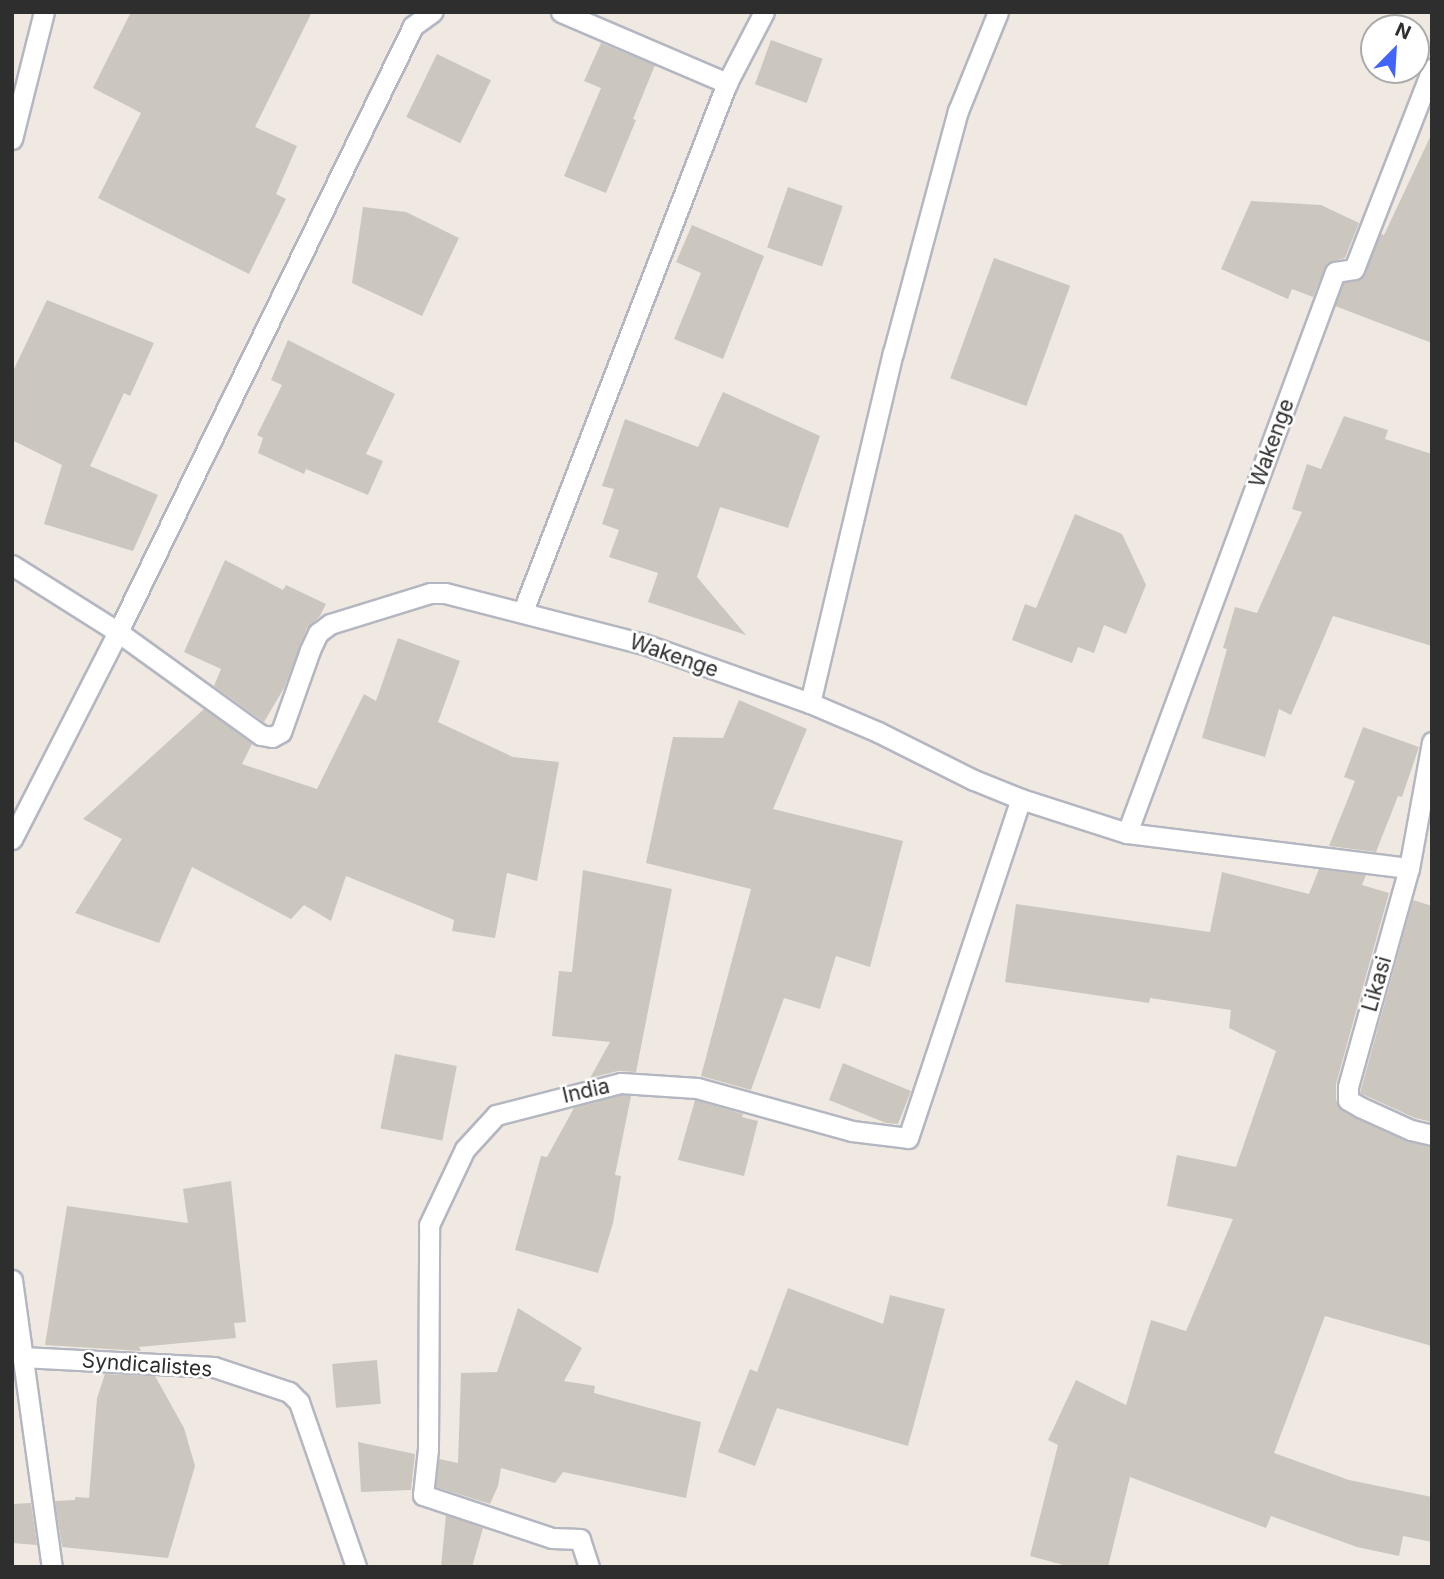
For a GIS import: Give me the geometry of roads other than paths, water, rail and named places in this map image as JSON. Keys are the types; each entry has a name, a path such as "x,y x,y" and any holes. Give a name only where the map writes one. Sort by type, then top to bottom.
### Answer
{"lane":[{"path":"12,139 44,12"},
{"path":"12,839 118,632 413,26 432,12"},
{"path":"561,12 727,83"},
{"path":"523,611 727,83 764,12"},
{"path":"810,703 893,353 958,111 998,12"},
{"name":"Wakenge","path":"1127,834 1335,272 1354,269 1432,69"},
{"path":"12,565 118,632"},
{"name":"Wakenge","path":"118,632 261,735 272,737 281,732 318,633 330,624 430,593 445,593 644,644 810,703 1021,799 1127,834 1409,868"},
{"name":"Likasi","path":"1432,742 1409,868 1348,1087 1349,1100 1411,1130 1432,1135"},
{"name":"India","path":"589,1567 580,1539 552,1538 423,1495 428,1449 429,1225 465,1149 496,1115 621,1083 697,1088 852,1131 908,1138 1021,799"},
{"path":"12,1280 52,1567"},
{"name":"Syndicalistes","path":"22,1357 215,1367 289,1392 299,1402 356,1567"}]}
